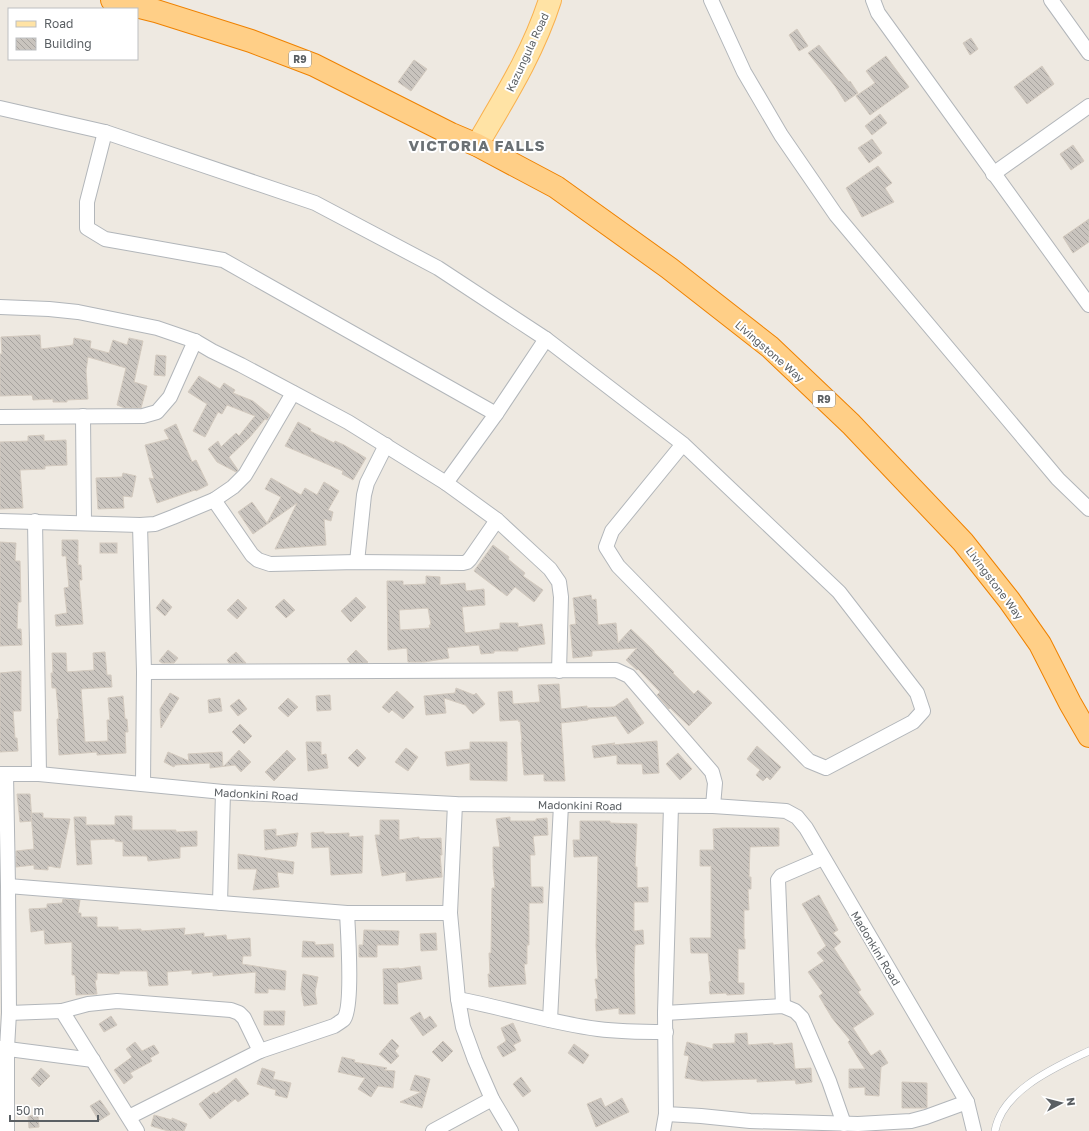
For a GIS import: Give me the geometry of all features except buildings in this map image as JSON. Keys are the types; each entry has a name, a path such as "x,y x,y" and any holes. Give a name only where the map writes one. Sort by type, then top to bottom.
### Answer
{"highway":[{"name":"R9","path":"112,0 156,11 251,41 314,65 451,134 477,145"},
{"name":"Livingstone Way","path":"477,145 556,187 669,268 770,348 851,424 963,542 1010,600 1040,644 1070,703 1089,736"}],"main road":[{"name":"Kazungula Road","path":"477,145 519,75 545,18 550,0"}],"street":[{"path":"711,0 744,72 781,135 836,215 1058,479 1089,509"},
{"path":"873,0 878,13 1089,306"},
{"path":"1052,0 1089,53"},
{"path":"993,174 1089,106"},
{"path":"0,108 105,132 315,203 438,268 546,339 683,444 839,592 917,693 923,712 913,722 826,768 809,761 618,566 606,547 612,531 683,444"},
{"path":"105,132 86,202 87,228 105,239 223,260 496,414"},
{"path":"0,307 78,312 157,328 195,341 212,352 241,364 348,422 446,483 497,520 550,569 559,582 561,597 559,671"},
{"path":"446,483 496,414 546,339"},
{"path":"0,417 143,416 157,412 170,397 195,341"},
{"path":"0,521 140,525 155,524 214,500 233,487 245,475 293,393"},
{"path":"83,416 84,523"},
{"path":"357,562 364,495 367,483 386,445"},
{"path":"214,500 252,555 258,560 275,564 467,562 497,520"},
{"path":"35,521 38,774"},
{"path":"140,525 144,672 143,784"},
{"path":"144,672 616,670 629,676 712,772 715,783 713,806"},
{"path":"3,774 8,886 9,1013 3,1048 6,1131"},
{"name":"Madonkini Road","path":"3,774 38,774 223,792 455,804 713,806 786,811 792,813 806,828 967,1102 974,1131"},
{"path":"220,903 223,792"},
{"path":"455,804 450,913 458,999 463,1028 475,1060 492,1099 511,1131"},
{"path":"550,1020 560,805"},
{"path":"663,1131 666,1114 665,1013 671,806"},
{"path":"783,1006 778,880 780,876 823,858"},
{"path":"8,886 347,913 450,913"},
{"path":"129,1117 260,1051 334,1026 344,1019 348,1005 349,984 347,913"},
{"path":"458,999 550,1020 599,1029 666,1032"},
{"path":"9,1013 62,1011 88,1004 117,1001 232,1010 239,1013 244,1018 260,1051"},
{"path":"665,1013 783,1006 795,1011 802,1018 829,1080 844,1124"},
{"path":"62,1011 138,1131"},
{"path":"3,1048 93,1060"},
{"path":"433,1131 492,1099"},
{"path":"666,1114 701,1116 750,1126 844,1124 858,1127 926,1118 967,1102"}],"lane":[{"path":"995,1131 1001,1114 1008,1102 1040,1076 1089,1050"}],"district":[{"name":"VICTORIA FALLS","path":"477,145"}]}
